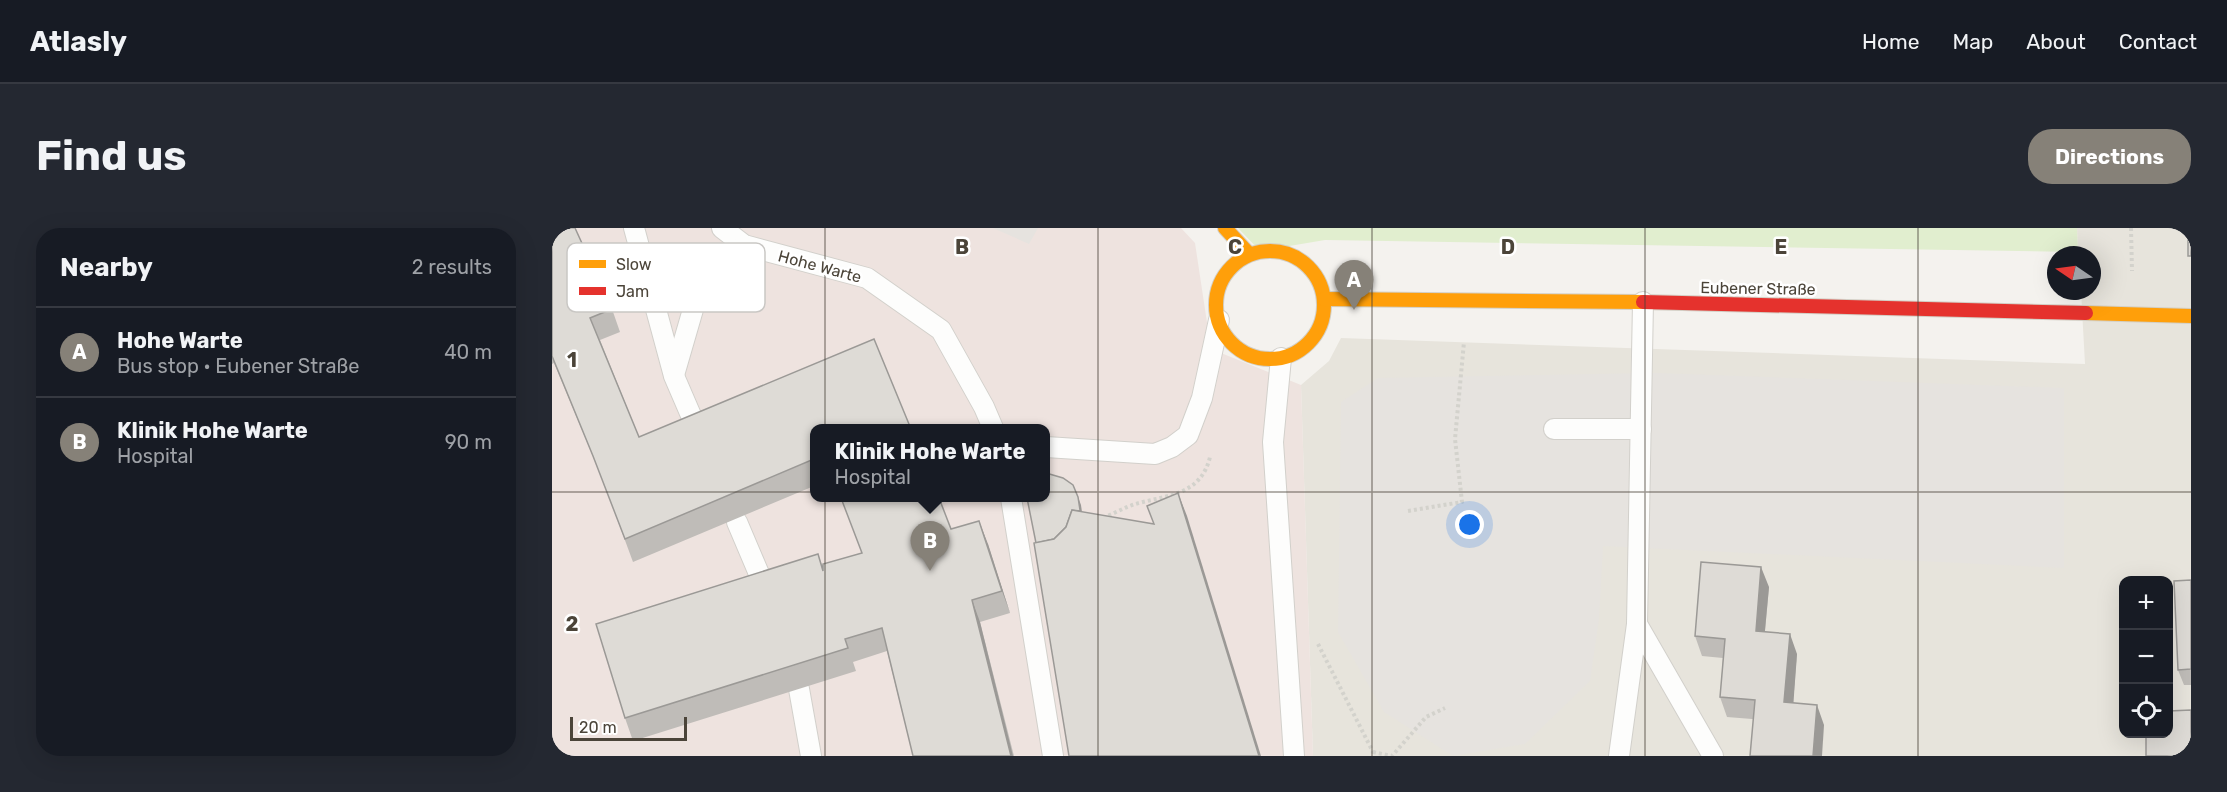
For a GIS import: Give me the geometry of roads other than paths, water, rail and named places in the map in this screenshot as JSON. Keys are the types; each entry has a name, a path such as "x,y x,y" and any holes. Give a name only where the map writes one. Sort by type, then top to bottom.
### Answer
{"street":[{"path":"1225,228 1249,254"},
{"path":"1269,250 1290,254 1304,262 1317,277 1324,299 1324,310 1315,337 1300,350 1281,358 1260,358 1242,351 1225,334 1216,304 1222,281 1231,268 1249,254 1269,250"},
{"name":"Eubener Straße","path":"1324,299 1643,302 2191,316"}],"lane":[{"path":"634,228 638,243"},
{"name":"Hohe Warte","path":"722,228 741,243"},
{"name":"Hohe Warte","path":"765,251 867,278 941,330 984,407 991,424"},
{"path":"1619,756 1637,624 1643,302"},
{"path":"657,312 674,376 699,434"},
{"path":"674,376 692,312"},
{"path":"1050,447 1155,454 1172,447 1188,435 1202,398 1219,320"},
{"path":"1281,358 1273,442 1294,756"},
{"path":"1554,429 1641,429"},
{"path":"1012,502 1053,756"},
{"path":"737,522 768,595"},
{"path":"1637,624 1713,756"},
{"path":"799,689 811,756"}],"place":[{"name":"Hohe Warte","path":"1354,310"},
{"name":"Klinik Hohe Warte","path":"930,571"}]}
